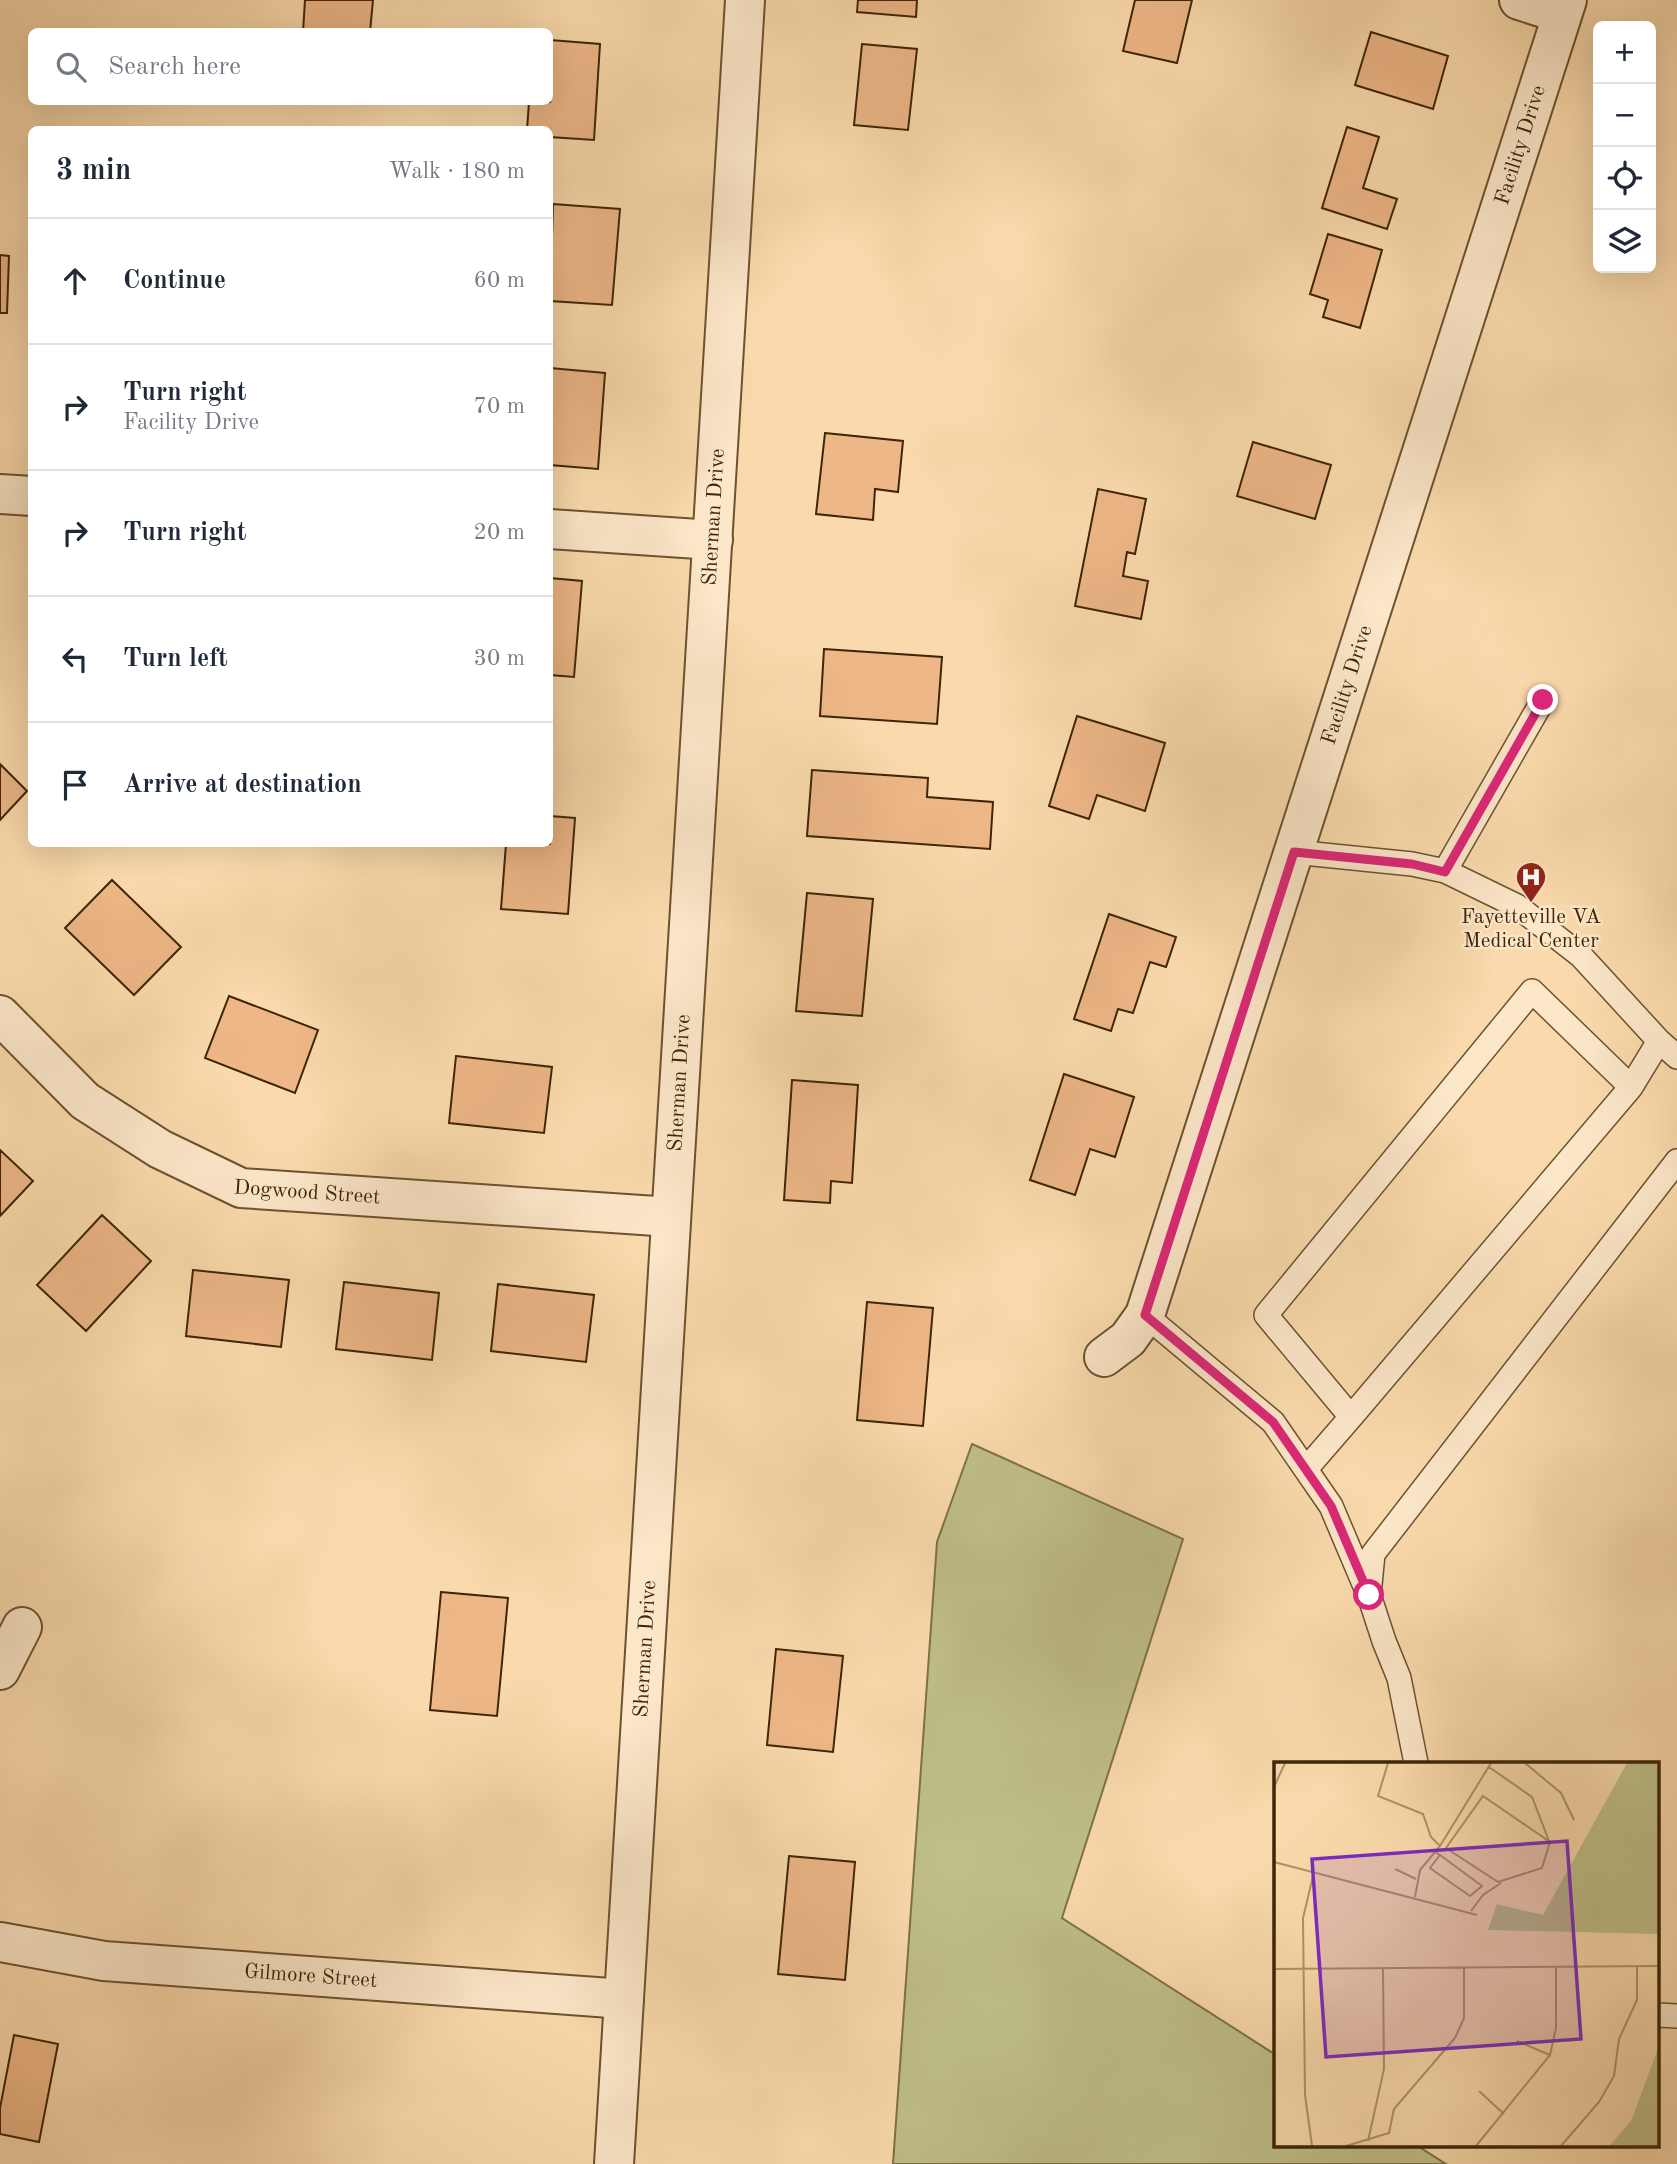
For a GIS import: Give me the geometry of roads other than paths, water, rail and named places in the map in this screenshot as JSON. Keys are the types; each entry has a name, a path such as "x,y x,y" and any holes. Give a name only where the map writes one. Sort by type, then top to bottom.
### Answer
{"street":[{"name":"Sherman Drive","path":"614,2164 745,0"},
{"path":"1520,0 1565,7"},
{"name":"Facility Drive","path":"1104,1357 1128,1339 1145,1315 1565,7"},
{"path":"0,494 28,496"},
{"path":"553,529 713,540"},
{"name":"Dogwood Street","path":"0,1016 85,1101 160,1149 241,1188 671,1217"},
{"path":"0,1670 22,1627"},
{"name":"Gilmore Street","path":"0,1942 104,1961 624,1999"}],"lane":[{"path":"1445,872 1543,700"},
{"path":"1294,852 1412,864 1445,872 1517,906 1581,956 1677,1057"},
{"path":"1351,1417 1266,1315 1532,990 1631,1087"},
{"path":"1306,1469 1631,1087 1659,1041"},
{"path":"1369,1595 1373,1554 1387,1533 1677,1161"},
{"path":"1145,1315 1273,1422 1331,1506 1369,1595 1399,1678 1416,1762"}],"place":[{"name":"Fayetteville VA Medical Center","path":"1531,904"}]}
